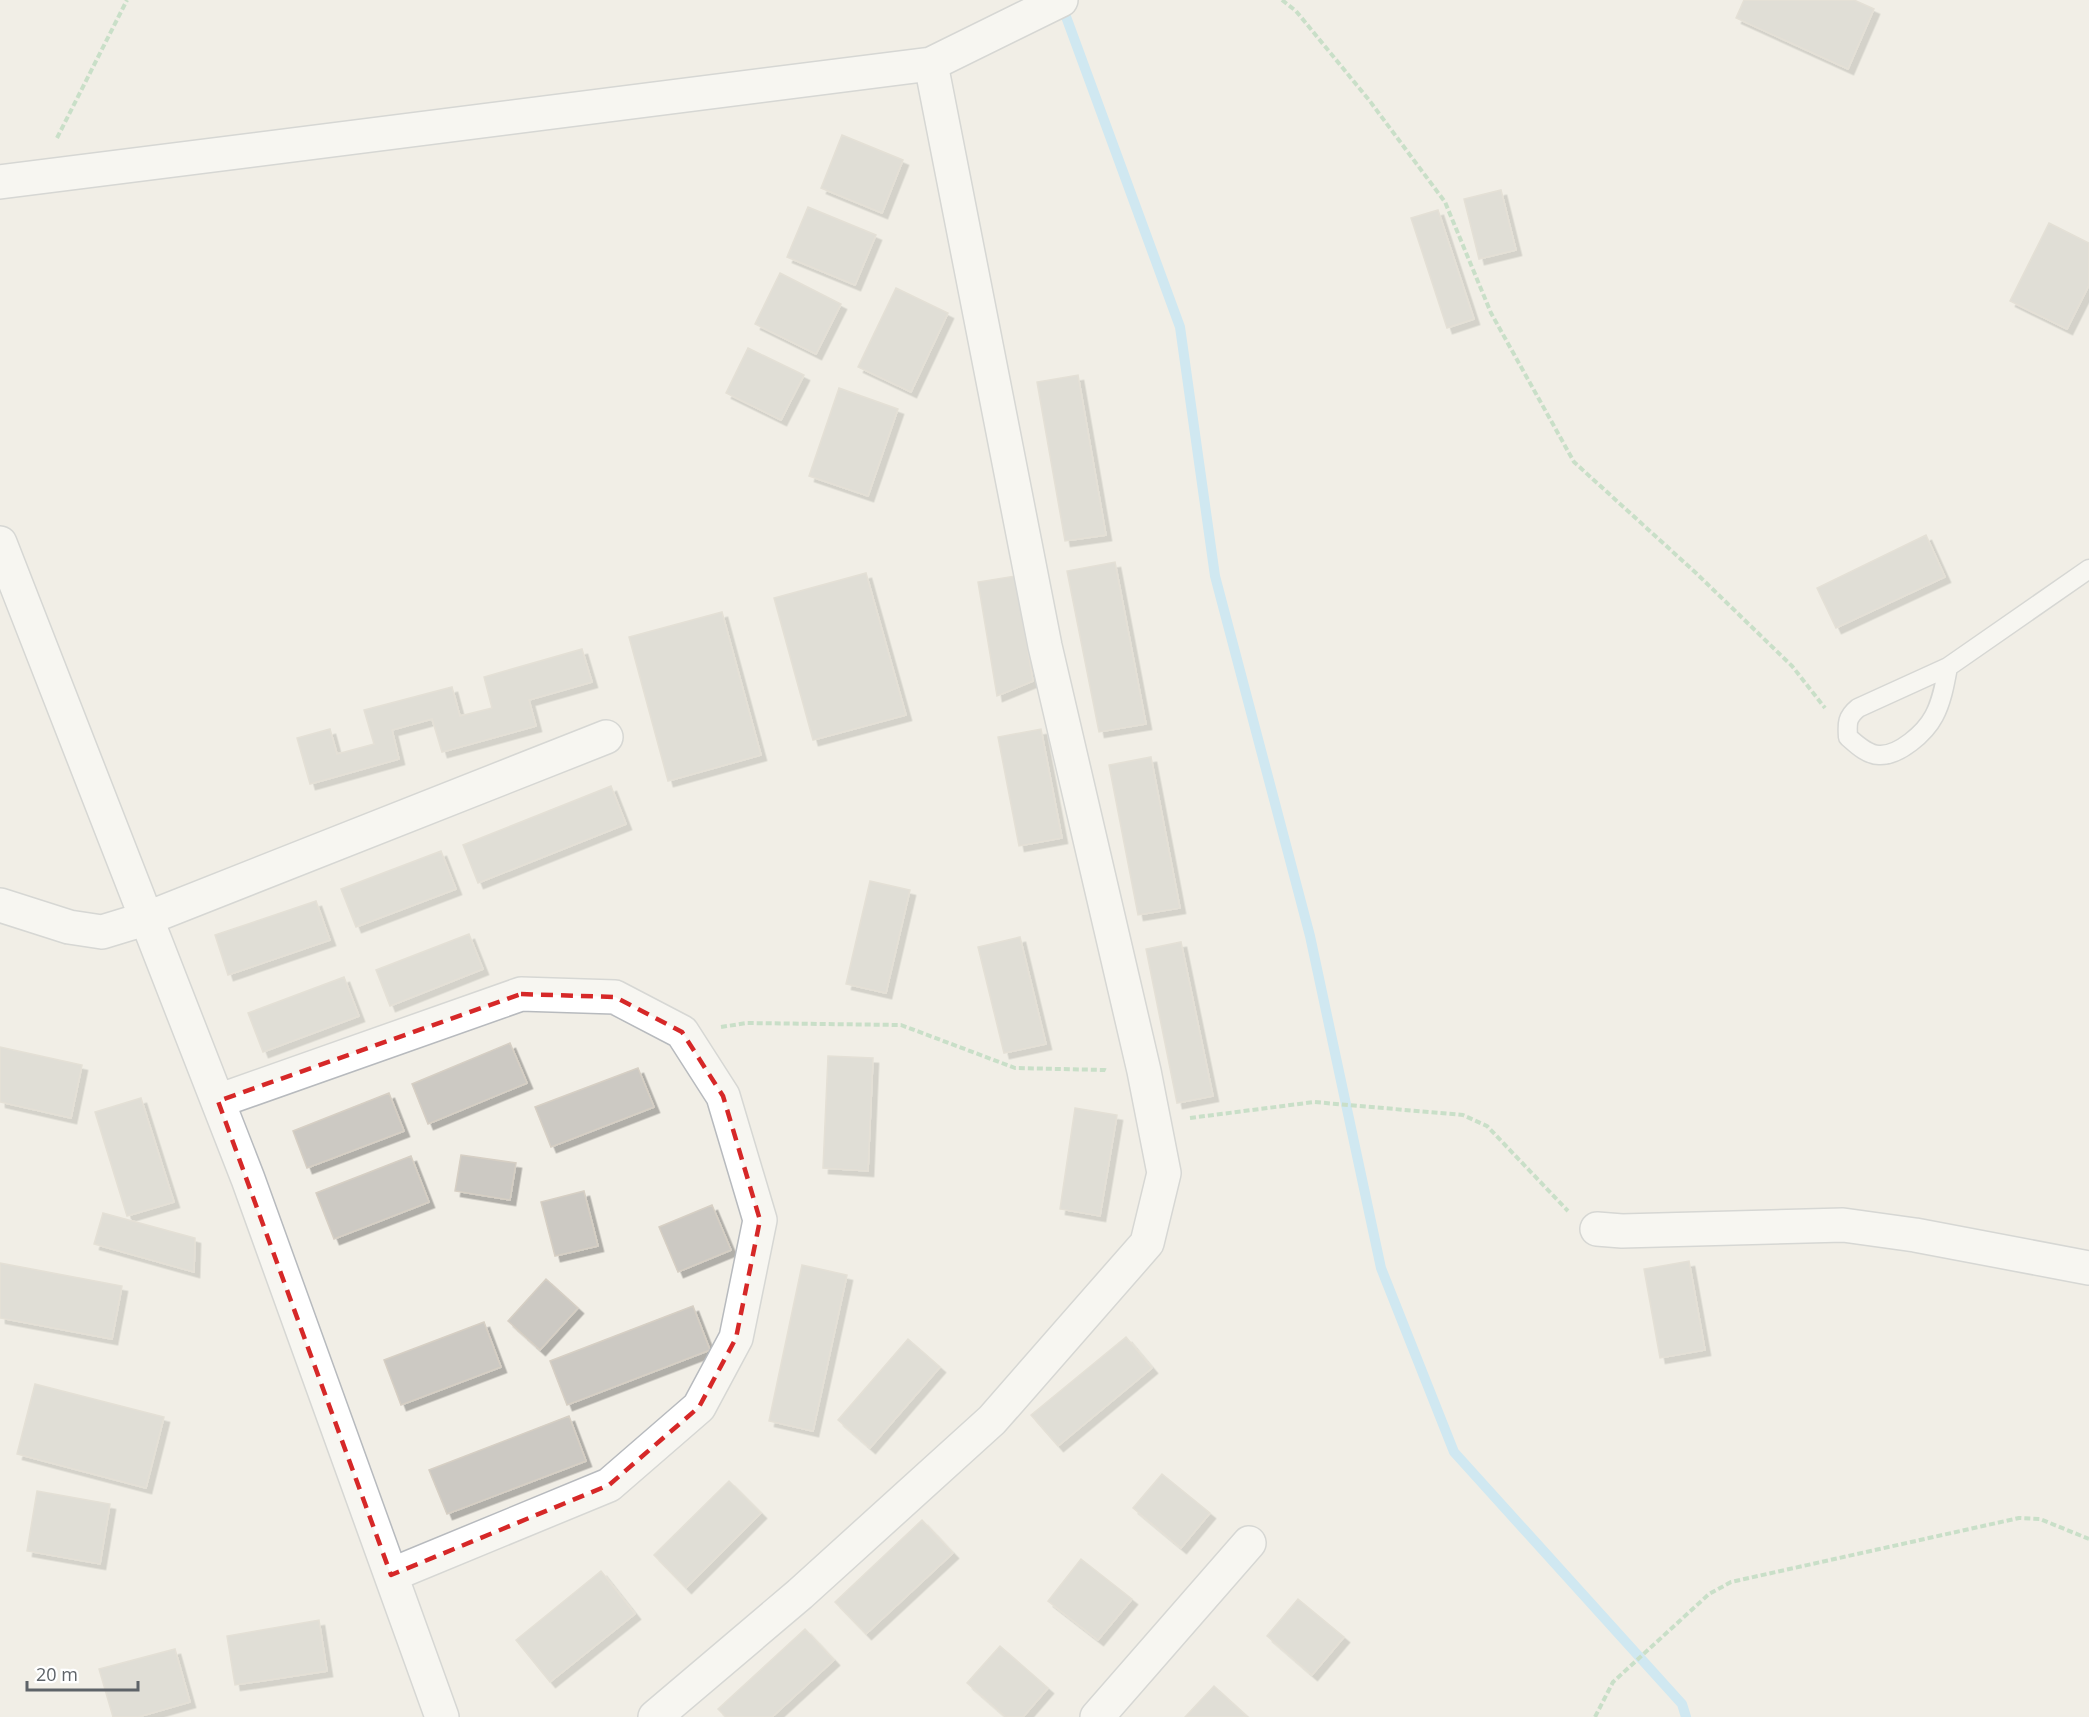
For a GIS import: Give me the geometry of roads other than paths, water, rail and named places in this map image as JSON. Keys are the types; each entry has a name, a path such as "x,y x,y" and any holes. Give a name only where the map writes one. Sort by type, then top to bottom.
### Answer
{"street":[{"path":"0,182 931,64 1061,0"},
{"path":"655,1717 800,1594 992,1419 1147,1243 1164,1173 1144,1071 1045,646 931,64"},
{"path":"0,543 148,918 252,1190 442,1717"},
{"path":"0,905 69,927 102,932 148,918 606,737"},
{"path":"218,1101 521,994 615,997 682,1032 723,1096 760,1220 736,1338 699,1407 609,1485 391,1575"},
{"path":"1598,1229 1622,1231 1843,1226 1914,1235 2089,1268"},
{"path":"1097,1717 1249,1543"}],"lane":[{"path":"1948,667 1942,696 1934,717 1910,744 1894,752 1878,755 1860,748 1848,736 1847,721 1858,708 1948,667 2089,569"}],"waterway":[{"path":"1061,3 1180,327 1215,576 1310,936 1381,1268 1454,1452 1682,1704 1686,1717"}]}
